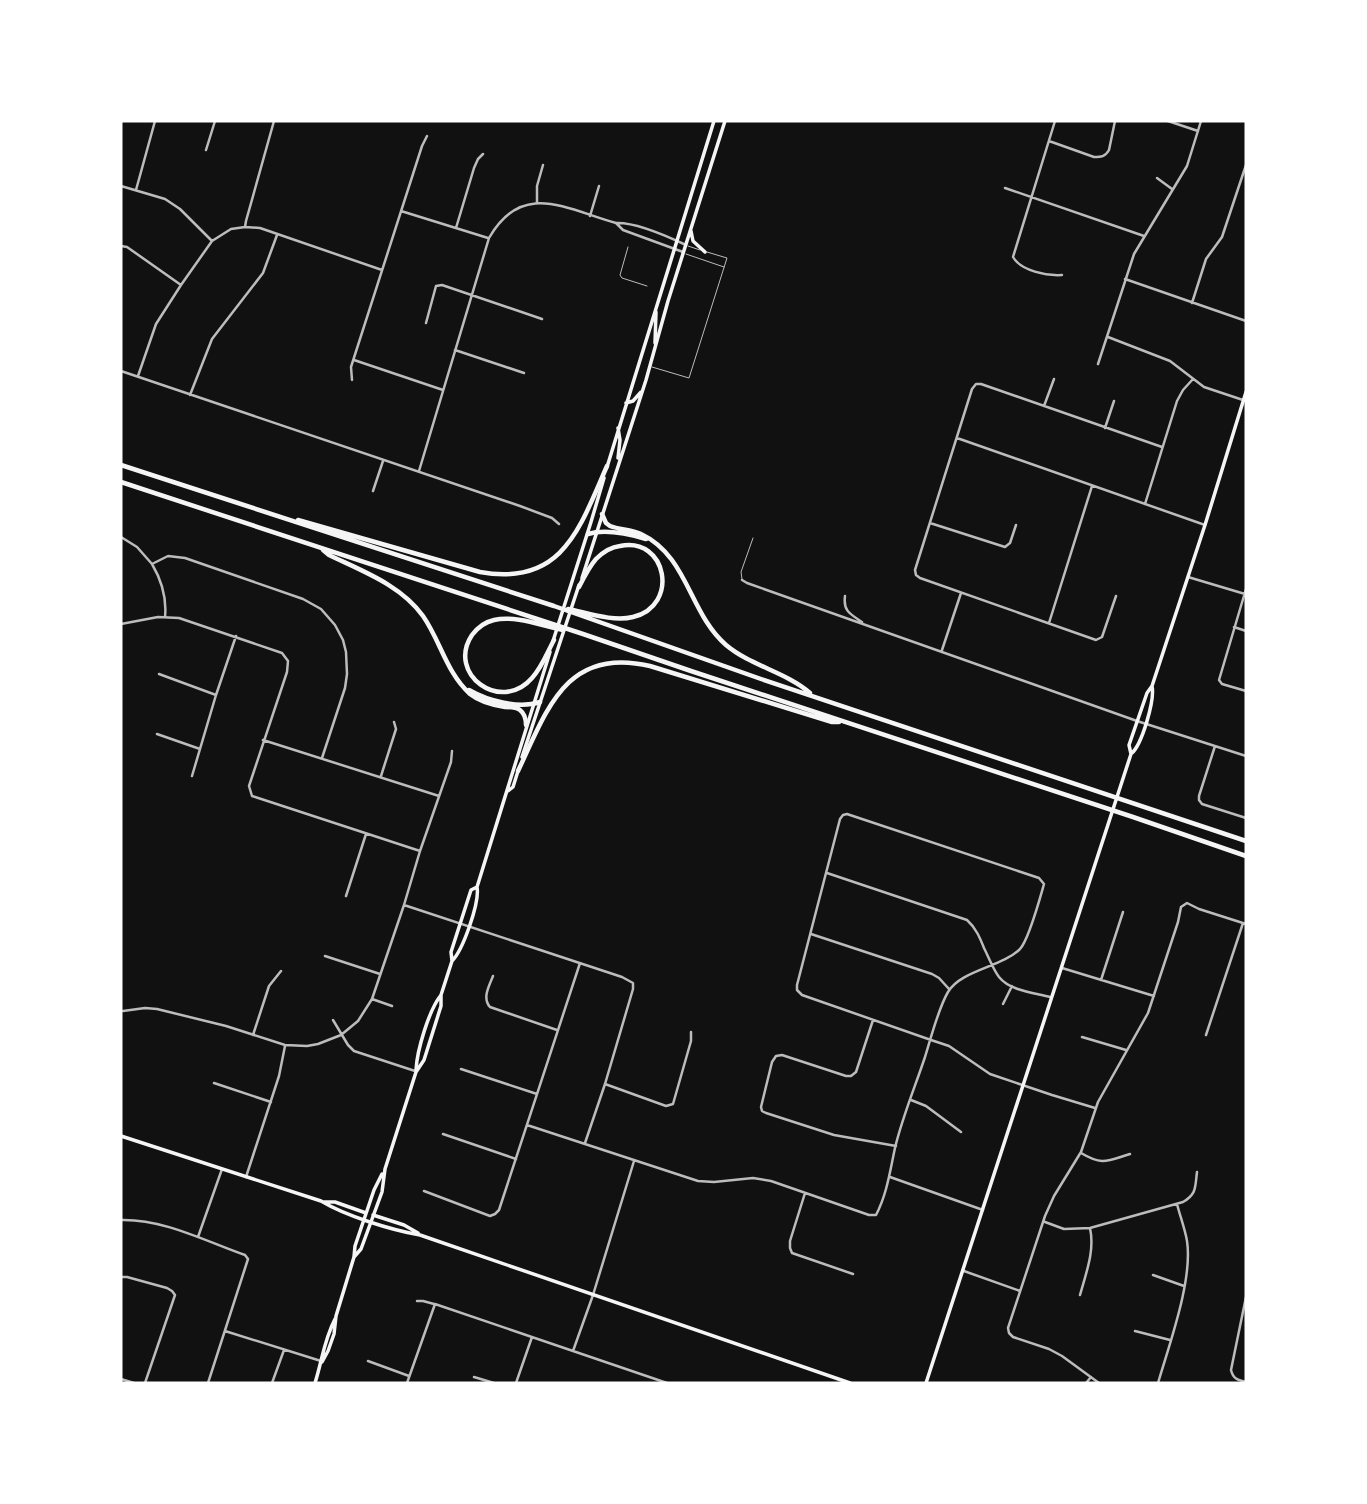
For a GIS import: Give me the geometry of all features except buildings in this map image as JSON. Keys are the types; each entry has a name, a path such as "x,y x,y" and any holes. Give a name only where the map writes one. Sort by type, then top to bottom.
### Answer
{"highway":[{"path":"121,465 554,606 1246,841"},
{"path":"287,519 303,520 480,572 499,575 520,573 549,561 566,547 581,524 607,466"},
{"path":"121,482 1246,856"},
{"path":"602,514 610,526 641,534 670,555 704,618 725,644 765,669 801,685 814,695"},
{"path":"588,534 596,532 631,535 654,542"},
{"path":"554,606 621,618 636,616 648,611 657,601 663,580 660,565 651,553 642,547 628,544 598,556 579,587"},
{"path":"317,546 329,555 387,583 408,599 422,615 449,667 463,686 481,701 520,710 526,725"},
{"path":"554,640 534,676 511,691 498,692 485,688 475,680 467,665 466,651 470,639 478,628 490,621 513,619 583,634"},
{"path":"518,771 557,694 584,672 609,663 630,662 650,666 832,722 846,723"},
{"path":"463,686 486,699 505,703 540,702"}],"main road":[{"path":"354,1257 361,1249 382,1192 385,1170 416,1072 424,1060 442,1006 441,995 452,961 457,955 478,894 477,887 508,791 507,785 588,534 618,428 714,121"},
{"path":"508,791 513,787 576,599 725,121"},
{"path":"691,229 693,241 705,252"},
{"path":"655,348 656,307"},
{"path":"626,403 633,401 642,391"},
{"path":"1131,754 1129,745 1147,692 1152,686 1246,392"},
{"path":"617,467 620,440 618,428"},
{"path":"926,1383 1131,754 1136,749 1145,723 1154,695 1152,686"},
{"path":"452,961 451,952 471,890 477,887"},
{"path":"121,1136 321,1201 335,1202 404,1225 419,1235"},
{"path":"315,1383 334,1334 336,1316 355,1246 374,1190 385,1170"},
{"path":"321,1201 333,1209 419,1235 850,1383"}],"street":[{"path":"136,190 155,121"},
{"path":"206,150 215,121"},
{"path":"245,227 274,121"},
{"path":"1055,121 1014,253 1014,261 1045,274 1062,275"},
{"path":"1049,141 1094,158 1101,157 1106,155 1108,150 1115,121"},
{"path":"1168,121 1198,131"},
{"path":"1098,364 1133,254 1187,166 1201,121"},
{"path":"352,380 354,360 427,136"},
{"path":"456,228 474,168 483,155"},
{"path":"537,202 537,186 543,165"},
{"path":"1192,303 1206,259 1222,237 1246,165"},
{"path":"1157,178 1172,189"},
{"path":"121,186 165,199 180,209 212,242"},
{"path":"590,216 599,186"},
{"path":"1005,188 1144,236"},
{"path":"419,471 489,238 506,215 537,202 556,205 624,223 686,245"},
{"path":"401,211 489,238"},
{"path":"616,223 623,230 683,253"},
{"path":"138,377 156,324 212,242 231,229 260,229 382,270"},
{"path":"190,395 212,339 264,273 277,235"},
{"path":"121,246 127,247 181,285"},
{"path":"1125,279 1246,321"},
{"path":"426,323 436,286 442,285 542,319"},
{"path":"1107,337 1170,360 1204,387 1245,400"},
{"path":"455,350 524,373"},
{"path":"354,360 444,391"},
{"path":"121,371 419,471 539,513 559,524"},
{"path":"1044,407 1054,379"},
{"path":"1145,504 1177,401 1193,379"},
{"path":"1116,596 1100,639 1093,639 920,578 915,573 956,438 976,384 989,386 1162,447"},
{"path":"1105,428 1114,401"},
{"path":"956,438 1205,525"},
{"path":"373,491 383,460"},
{"path":"1049,624 1092,486"},
{"path":"930,523 1005,547 1010,543 1016,525"},
{"path":"121,537 137,547 152,563 164,590 165,617"},
{"path":"152,563 163,558 181,557 303,599 321,609 335,625 346,652 347,674 322,758"},
{"path":"1188,577 1245,594"},
{"path":"742,580 1137,721 1246,756"},
{"path":"1246,589 1219,680 1222,684 1246,691"},
{"path":"941,651 961,593"},
{"path":"845,596 849,614 868,625"},
{"path":"121,624 148,618 180,618 282,653 288,661 288,671 249,786 252,796 420,851"},
{"path":"1234,627 1246,631"},
{"path":"192,776 236,636"},
{"path":"159,674 216,695"},
{"path":"381,776 396,729 394,722"},
{"path":"157,734 200,749"},
{"path":"263,740 439,796"},
{"path":"1215,746 1199,801 1246,818"},
{"path":"123,1011 145,1007 157,1009 285,1045 307,1046 341,1035 358,1021 372,999 451,762 452,751"},
{"path":"527,1125 698,1181 753,1178 771,1181 869,1215 876,1215 890,1177 895,1146 931,1040 949,989 962,979 1021,948 1027,938 1044,886 1040,878 851,814 842,815 840,819 797,985 798,992 802,995 873,1020 931,1040 949,1046 990,1074 1096,1108"},
{"path":"346,896 366,834"},
{"path":"827,873 967,920 975,928 999,977 1012,986 1052,998"},
{"path":"1099,1383 1049,1349 1013,1337 1008,1328 1054,1196 1081,1152 1096,1108 1148,1013 1181,907 1187,903 1245,924 1206,1035"},
{"path":"404,905 624,978 633,985 585,1145"},
{"path":"1101,980 1123,912"},
{"path":"810,933 932,974 949,989"},
{"path":"325,956 380,974"},
{"path":"424,1191 490,1216 499,1210 579,963"},
{"path":"1062,968 1154,996"},
{"path":"253,1035 269,986 281,971"},
{"path":"493,976 486,996 490,1007 557,1030"},
{"path":"1003,1004 1012,986"},
{"path":"372,999 393,1006"},
{"path":"333,1020 351,1048 416,1072"},
{"path":"873,1020 856,1072 849,1077 782,1055 776,1056 772,1062 761,1107 765,1113 834,1135 895,1146"},
{"path":"605,1084 666,1106 673,1104 691,1041 691,1032"},
{"path":"1082,1037 1127,1051"},
{"path":"246,1177 279,1076 285,1045"},
{"path":"461,1069 537,1094"},
{"path":"214,1083 271,1101"},
{"path":"911,1100 926,1106 961,1132"},
{"path":"443,1134 516,1159"},
{"path":"1081,1152 1099,1162 1130,1154"},
{"path":"573,1351 634,1161"},
{"path":"198,1237 222,1169"},
{"path":"1044,1221 1064,1229 1090,1228 1177,1204 1189,1199 1195,1192 1197,1172"},
{"path":"890,1177 983,1210"},
{"path":"805,1193 790,1241 792,1253 853,1274"},
{"path":"1158,1383 1184,1286 1188,1260 1187,1240 1177,1204"},
{"path":"121,1220 148,1221 198,1237 245,1255 248,1259 208,1383"},
{"path":"1080,1295 1092,1252 1090,1228"},
{"path":"964,1271 1020,1291"},
{"path":"1153,1275 1184,1286"},
{"path":"121,1277 167,1288 176,1296 145,1383"},
{"path":"1246,1297 1231,1370 1232,1376 1237,1380 1246,1382"},
{"path":"417,1301 435,1304 654,1381 667,1383"},
{"path":"407,1383 435,1304"},
{"path":"225,1331 322,1362"},
{"path":"1135,1331 1170,1340"},
{"path":"516,1383 532,1337"},
{"path":"272,1383 284,1350"},
{"path":"368,1361 409,1376"},
{"path":"474,1377 494,1383"},
{"path":"1086,1383 1091,1377"},
{"path":"121,1379 134,1383"}],"lane":[{"path":"650,367 689,378 727,258 686,245"},
{"path":"628,247 620,275 647,286"},
{"path":"683,253 724,267"},
{"path":"742,580 741,572 753,538"}]}
